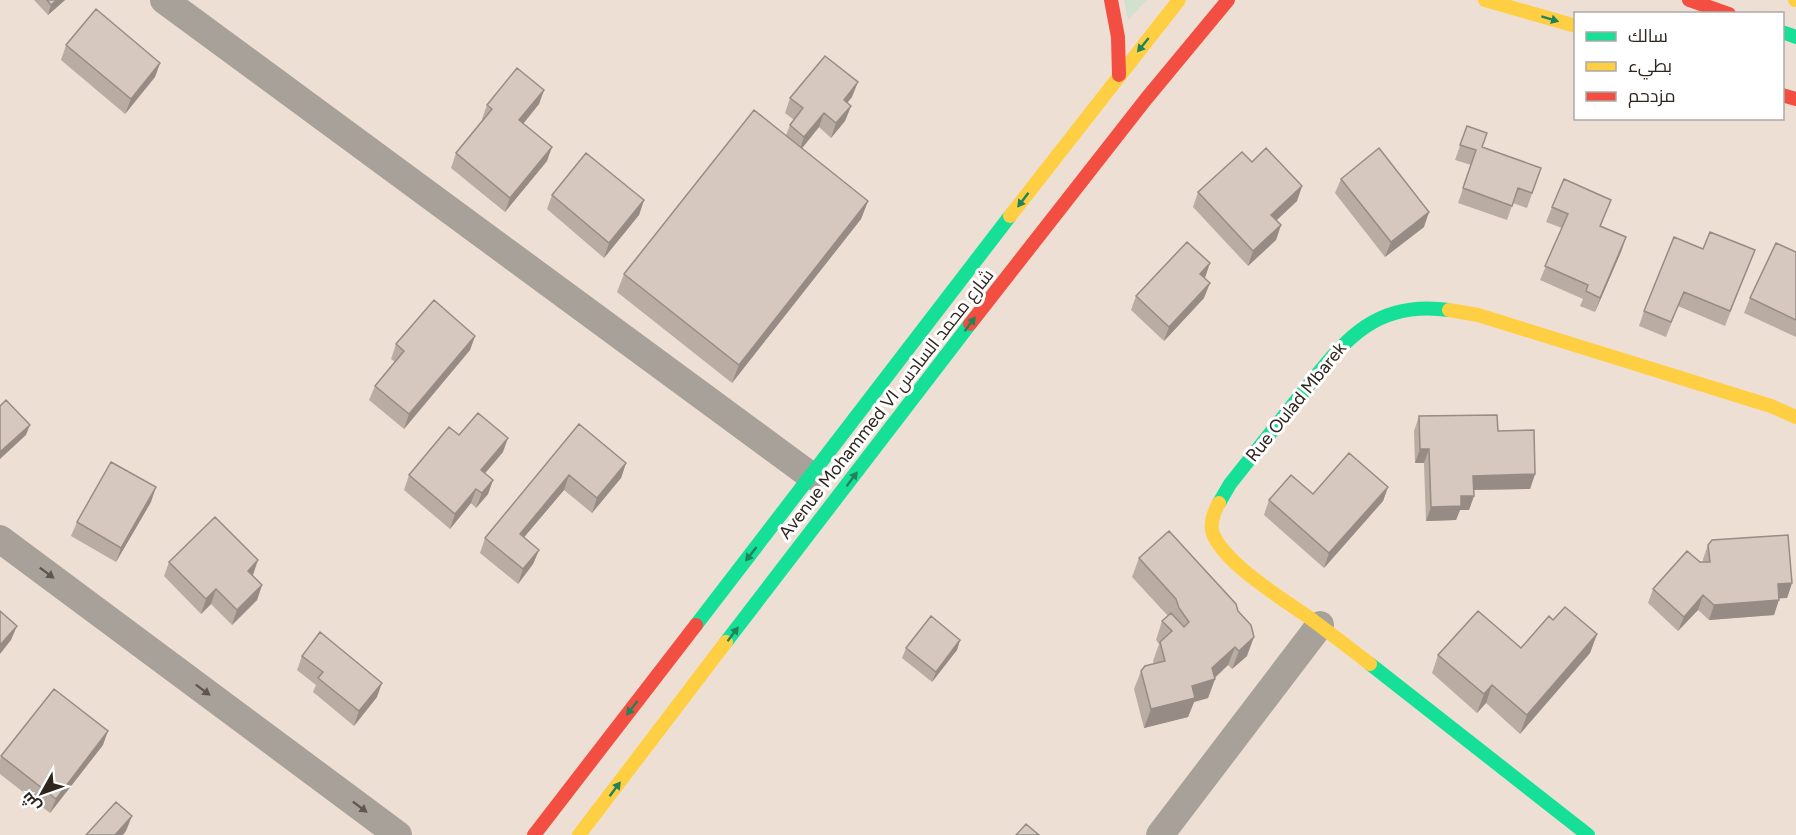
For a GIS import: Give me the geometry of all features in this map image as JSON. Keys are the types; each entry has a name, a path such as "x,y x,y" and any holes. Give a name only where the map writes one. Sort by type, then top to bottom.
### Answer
{"main road":[{"path":"1111,0 1120,54 1119,75"},
{"name":"Avenue Mohammed VI شارع محمد السادس","path":"534,835 1179,0"},
{"name":"Avenue Mohammed VI شارع محمد السادس","path":"579,835 976,316 1146,99 1228,0"},
{"path":"1485,0 1574,26"},
{"path":"1689,0 1723,12"},
{"name":"Rue Oulad Mbarek","path":"1588,835 1229,557 1212,531 1213,516 1230,484 1341,345 1361,328 1385,315 1416,306 1446,307 1478,315 1771,406 1796,417"}],"street":[{"path":"164,0 810,476"},
{"path":"0,538 398,835"},
{"path":"1160,835 1320,626"}],"green space":[{"path":"1124,0 1147,0 1128,20"}],"building":[{"path":"47,0 57,0 51,5"},
{"path":"96,9 160,63 131,99 66,45"},
{"path":"825,56 858,82 844,100 851,106 836,123 824,113 804,137 790,125 803,108 790,98"},
{"path":"517,68 544,90 519,120 552,147 510,198 456,153 492,109 487,105"},
{"path":"754,110 868,201 739,365 624,274"},
{"path":"1467,126 1487,133 1482,147 1541,168 1532,193 1518,188 1512,206 1463,188 1476,150 1460,145"},
{"path":"1266,148 1302,186 1271,215 1281,225 1253,251 1198,192 1242,152 1252,162"},
{"path":"1379,148 1429,212 1391,242 1341,179"},
{"path":"586,153 644,200 609,243 552,195"},
{"path":"1564,179 1611,200 1600,226 1626,237 1600,298 1586,291 1588,285 1545,266 1568,214 1552,207"},
{"path":"1710,232 1755,250 1730,311 1684,292 1671,322 1644,311 1674,237 1703,249"},
{"path":"1187,242 1210,263 1200,274 1210,283 1169,327 1136,296"},
{"path":"1776,243 1796,252 1796,320 1750,298"},
{"path":"434,300 475,336 409,414 375,386 404,351 396,344"},
{"path":"6,400 30,425 0,452 0,406"},
{"path":"478,413 508,438 481,470 493,480 482,493 476,489 455,514 409,475 449,427 459,435"},
{"path":"1497,415 1498,431 1534,430 1535,474 1473,476 1474,496 1461,496 1461,506 1431,507 1429,449 1420,449 1419,416"},
{"path":"579,424 626,463 597,498 569,475 520,534 539,550 523,569 485,538"},
{"path":"1349,453 1388,487 1329,553 1269,500 1291,475 1313,494"},
{"path":"111,462 156,487 121,548 77,522"},
{"path":"215,517 258,560 248,571 262,585 237,610 216,589 206,599 169,562"},
{"path":"1169,531 1236,604 1238,611 1251,625 1254,637 1239,651 1235,647 1212,668 1215,679 1192,686 1195,698 1151,709 1141,671 1145,666 1165,661 1160,642 1172,631 1162,621 1171,613 1184,627 1189,622 1179,608 1176,599 1139,558"},
{"path":"1788,535 1792,583 1778,584 1779,600 1714,605 1703,595 1684,617 1653,589 1687,551 1700,562 1710,562 1708,545 1712,540"},
{"path":"1565,607 1597,634 1527,715 1492,685 1484,694 1438,655 1478,611 1521,648 1549,616 1553,620"},
{"path":"0,611 17,626 0,645"},
{"path":"931,616 960,640 936,672 906,648"},
{"path":"320,632 382,683 359,711 318,678 323,672 302,656"},
{"path":"54,689 108,731 56,799 1,756"},
{"path":"116,802 132,816 115,835 86,835"},
{"path":"1026,824 1039,835 1016,835"}],"traffic: fast":[{"path":"1784,33 1796,37"},
{"path":"696,625 1010,216"},
{"path":"1219,503 1230,484 1345,343 1379,319 1399,312 1422,308 1449,310"},
{"path":"726,642 970,324"},
{"path":"1370,664 1588,835"}],"traffic: slow":[{"path":"1010,216 1179,0"},
{"path":"1485,0 1574,25"},
{"path":"1449,310 1478,315 1771,406 1796,417"},
{"path":"1219,503 1215,510 1212,530 1220,546 1230,558 1256,581 1370,664"},
{"path":"579,835 726,642"}],"traffic: jam":[{"path":"1111,0 1118,37 1119,75"},
{"path":"970,324 1146,99 1228,0"},
{"path":"1689,0 1723,12"},
{"path":"1784,96 1796,99"},
{"path":"534,835 696,625"}]}
